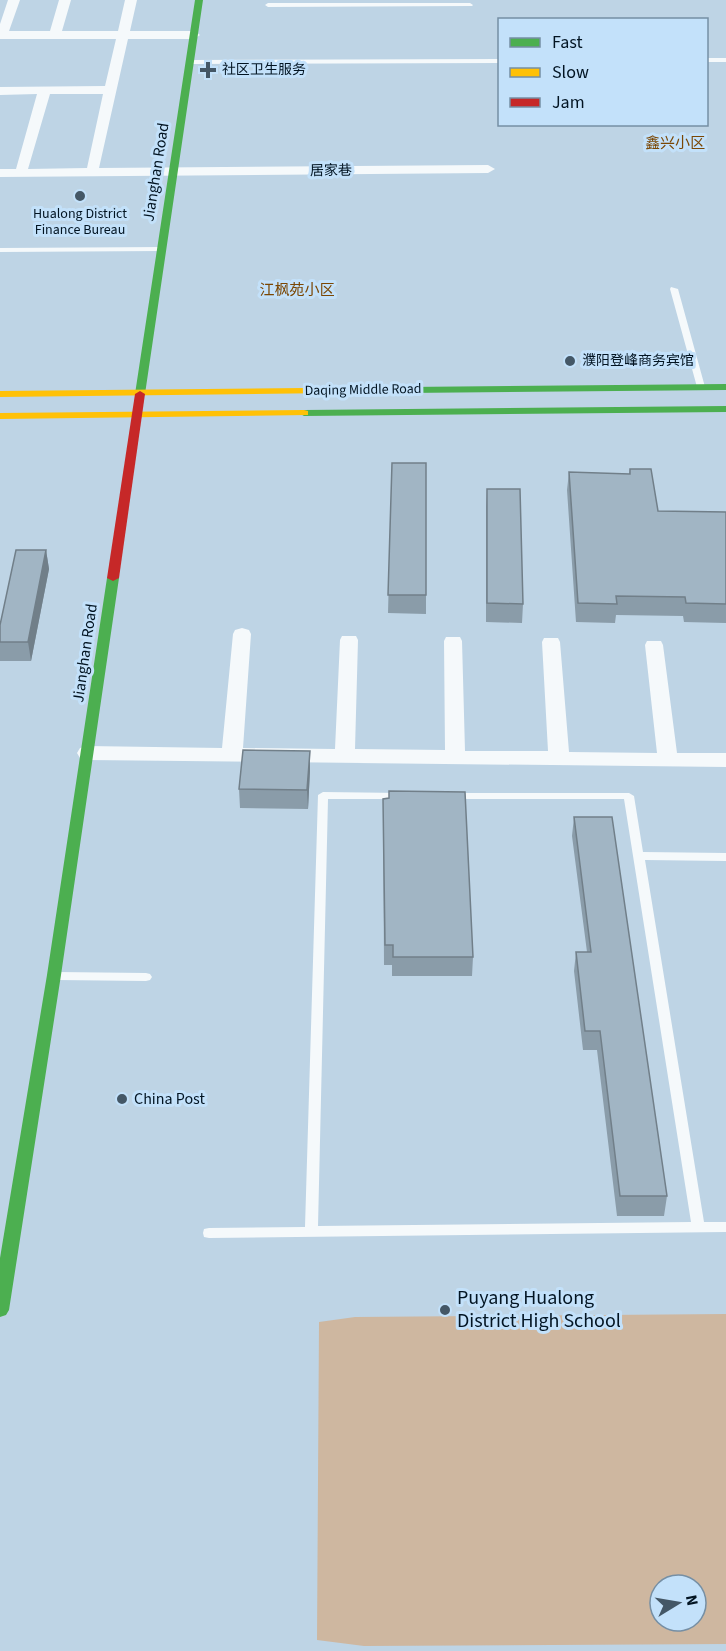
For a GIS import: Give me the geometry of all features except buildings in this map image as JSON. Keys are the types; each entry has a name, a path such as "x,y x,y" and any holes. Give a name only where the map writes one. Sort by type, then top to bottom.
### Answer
{"street":[{"path":"14,0 1,35 194,35"},
{"path":"55,35 65,0"},
{"path":"93,167 130,0"},
{"name":"Jianghan Road","path":"0,1310 2,1282 54,975 199,0"},
{"path":"0,90 110,90"},
{"path":"22,168 45,90"},
{"name":"居家巷","path":"0,173 488,169"},
{"name":"Daqing Middle Road","path":"0,394 726,387"},
{"name":"Daqing Middle Road","path":"0,416 726,409"},
{"path":"232,754 242,634"},
{"path":"345,755 349,640"},
{"path":"453,641 455,756"},
{"path":"551,642 559,758"},
{"path":"654,645 668,759"},
{"path":"87,753 726,760"}],"lane":[{"path":"268,5 470,5"},
{"path":"708,60 726,60"},
{"path":"190,62 498,62"},
{"path":"0,250 161,249"},
{"path":"674,289 701,387"},
{"path":"311,1232 323,795 417,796"},
{"path":"441,796 629,796 698,1227"},
{"path":"638,856 726,857"},
{"path":"54,975 146,977"},
{"path":"208,1233 726,1227"}],"shaded area":[{"path":"726,1314 726,1644 364,1646 317,1640 319,1322 355,1317"}],"traffic: fast":[{"path":"140,394 199,0"},
{"path":"406,390 726,387"},
{"path":"304,413 726,409"},
{"path":"0,1310 54,975 113,578"}],"traffic: slow":[{"path":"0,394 406,390"},
{"path":"0,416 304,413"}],"traffic: jam":[{"path":"113,578 140,394"}],"place":[{"name":"社区卫生服务","path":"208,70"},
{"name":"Hualong District Finance Bureau","path":"80,196"},
{"name":"濮阳登峰商务宾馆","path":"570,361"},
{"name":"China Post","path":"122,1099"},
{"name":"Puyang Hualong District High School","path":"445,1310"}],"district":[{"name":"鑫兴小区","path":"675,143"},
{"name":"江枫苑小区","path":"297,290"}]}
